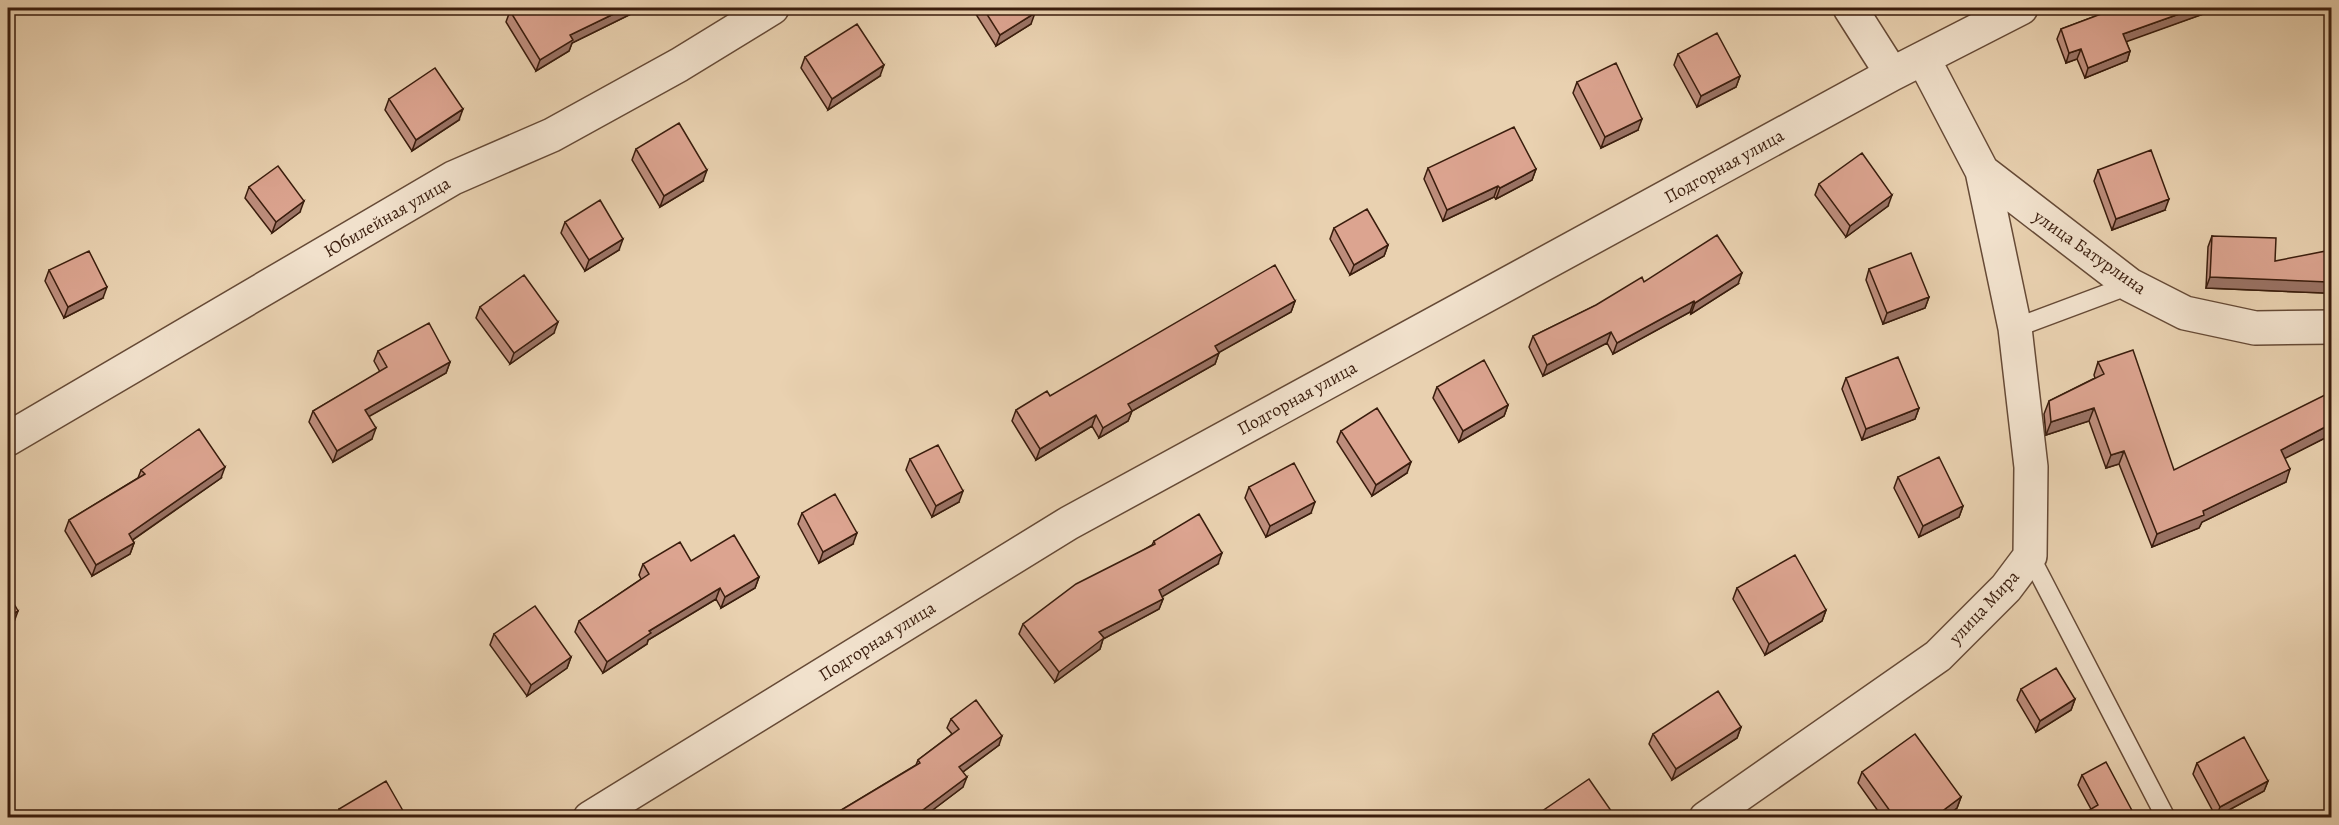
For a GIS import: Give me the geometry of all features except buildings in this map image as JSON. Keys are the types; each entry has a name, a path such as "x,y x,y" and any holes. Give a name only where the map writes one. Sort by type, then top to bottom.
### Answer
{"street":[{"name":"Юбилейная улица","path":"8,439 453,178 562,130 679,65 772,8"},
{"path":"1850,8 1892,75"},
{"name":"Подгорная улица","path":"590,818 1069,523 1892,75 2020,8"},
{"name":"улица Батурлина","path":"1924,60 1982,171 2130,285 2185,312 2255,328 2331,327"},
{"name":"улица Мира","path":"1706,818 1938,656 2006,588 2030,556 2031,466 2015,328 1982,171"}],"lane":[{"path":"2015,328 2130,285"},
{"path":"2030,556 2166,818"}]}
